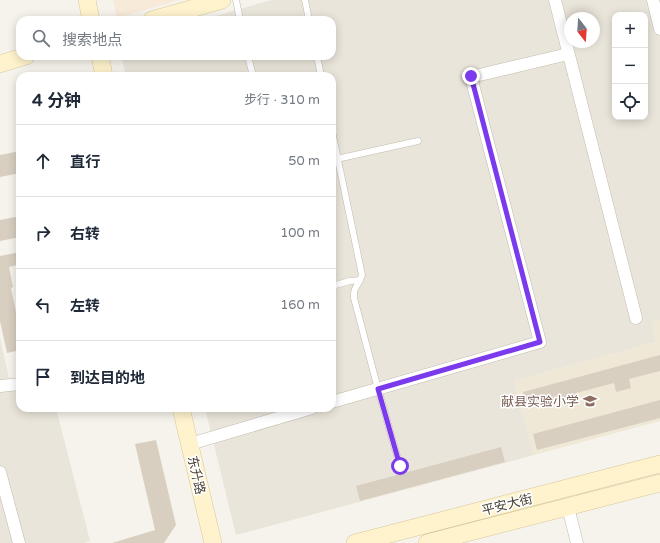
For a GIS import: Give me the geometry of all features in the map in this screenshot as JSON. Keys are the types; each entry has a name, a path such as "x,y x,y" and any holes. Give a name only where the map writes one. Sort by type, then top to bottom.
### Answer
{"main road":[{"path":"87,0 90,16"},
{"path":"166,16 222,0"},
{"path":"0,64 16,59"},
{"path":"101,60 103,72"},
{"name":"东升路","path":"182,412 213,543"},
{"name":"平安大街","path":"355,543 660,464"},
{"name":"平安大街","path":"427,543 660,483"}],"street":[{"path":"555,0 636,318"},
{"path":"653,0 660,29"},
{"path":"336,401 540,342 471,76 568,54"},
{"path":"0,386 16,384"},
{"path":"190,444 298,412"},
{"path":"0,472 19,543"},
{"path":"568,507 578,543"}],"lane":[{"path":"236,0 239,16"},
{"path":"305,0 308,16"},
{"path":"249,60 252,72"},
{"path":"318,60 320,72"},
{"path":"336,159 418,141"},
{"path":"336,163 362,275 354,290 354,298 400,466"},
{"path":"336,285 360,280"}],"shaded area":[{"path":"113,0 179,0 124,16 117,16"},
{"path":"272,0 660,0 660,320 652,322 656,342 514,381 534,455 236,535 206,412 336,412 336,72 125,72 122,60 336,60 336,16 215,16"},
{"name":"献县实验小学","path":"660,320 660,421 534,455 514,381 656,342 652,322"},
{"path":"0,338 11,387 16,386 16,412 57,412 90,541 83,543 0,543"}],"building":[{"path":"16,152 16,174 0,177 0,155"},
{"path":"16,217 16,238 0,241 0,220"},
{"path":"16,253 16,265 9,267 13,287 11,288 16,312 16,351 7,353 0,321 0,256"},
{"path":"660,355 660,371 629,379 631,388 616,392 614,383 576,393 578,402 565,406 563,397 527,406 523,392"},
{"path":"660,400 660,418 537,450 533,434"},
{"path":"156,440 176,525 164,543 112,543 155,530 135,444"},
{"path":"501,447 505,462 360,501 356,486"}],"place":[{"name":"献县实验小学","path":"590,401"}],"route":[{"path":"400,466 378,389 540,342 471,76"}]}
